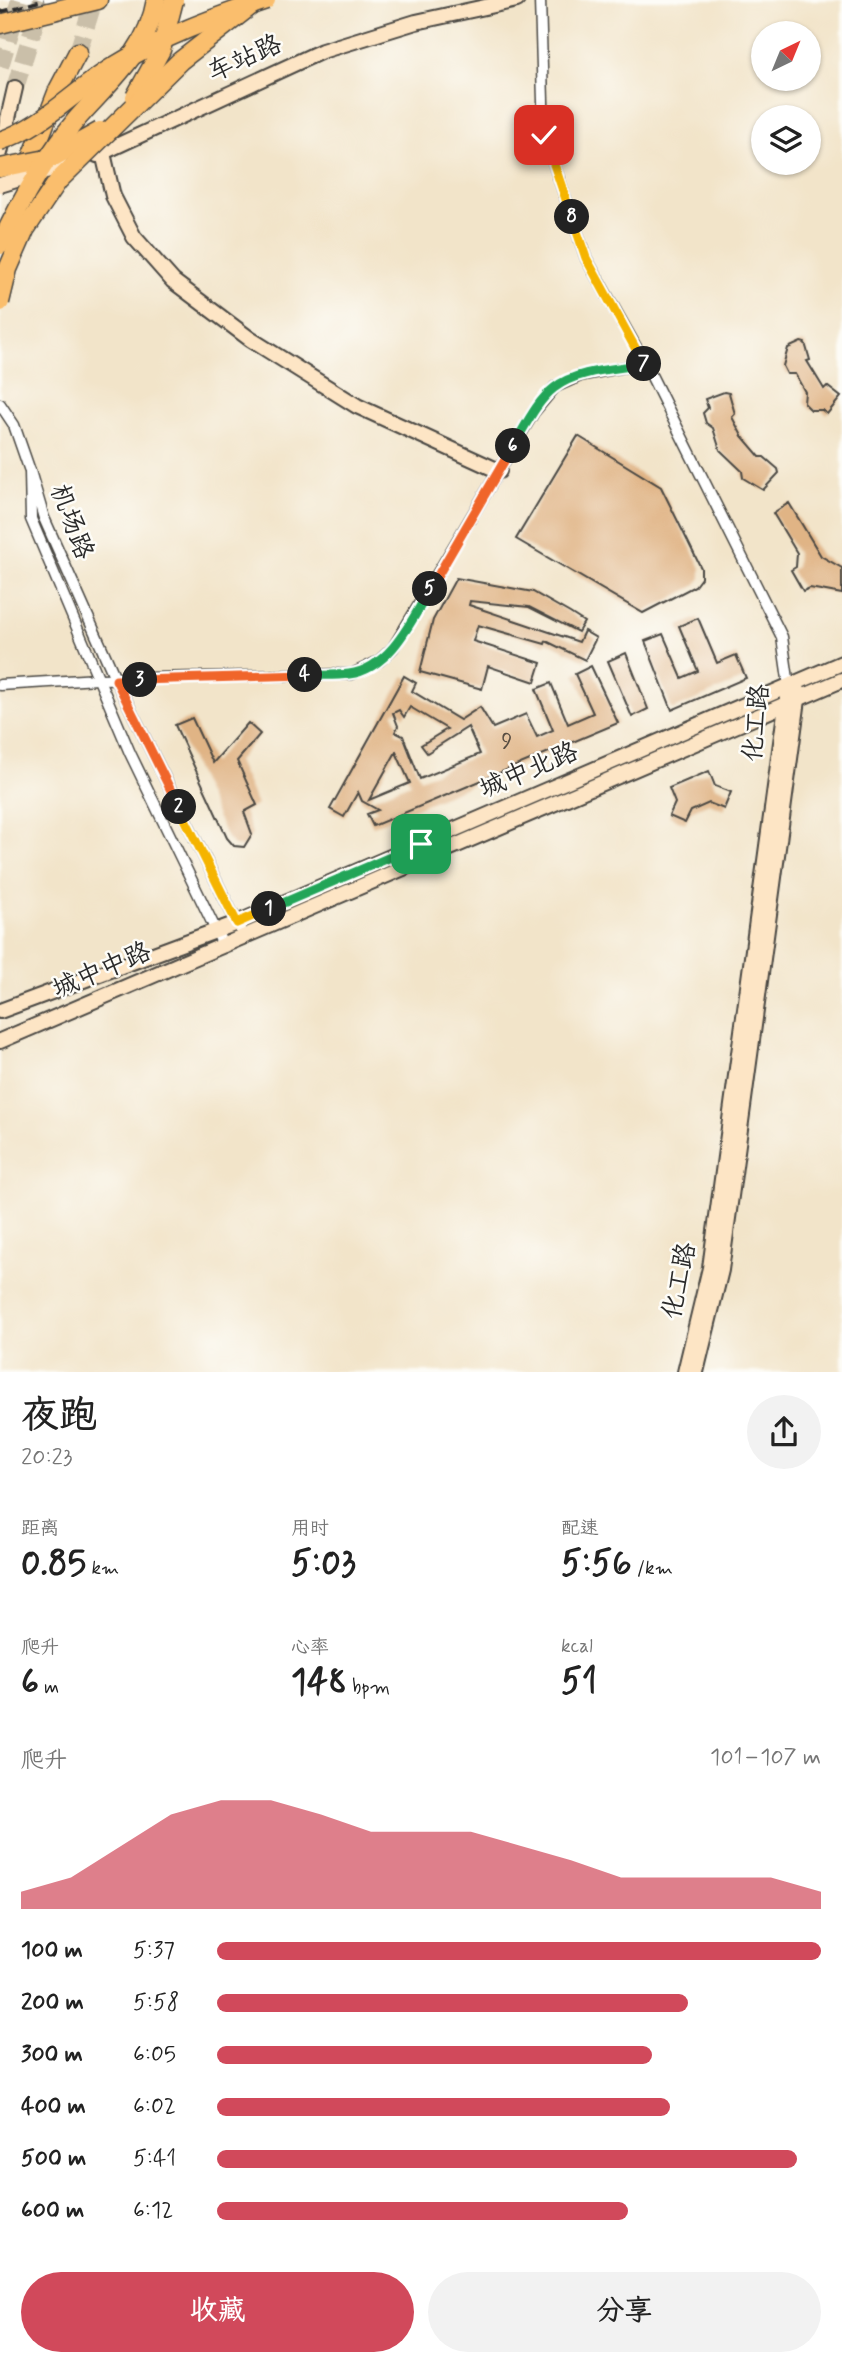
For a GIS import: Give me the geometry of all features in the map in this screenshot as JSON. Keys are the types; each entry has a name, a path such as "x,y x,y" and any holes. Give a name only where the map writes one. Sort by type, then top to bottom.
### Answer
{"highway":[{"path":"0,24 97,0"},
{"path":"0,245 40,169 77,120 128,65 156,0"},
{"path":"0,169 52,158 87,140 113,121 133,100 148,76 167,30 174,0"},
{"path":"0,141 31,128 110,68 150,44 259,2"},
{"path":"0,302 8,269 25,230 58,181 180,61 259,2"},
{"path":"0,259 6,222 58,90 78,52"}],"street":[{"name":"车站路","path":"0,185 103,153 322,51 416,22 517,0"},
{"name":"化工路","path":"540,0 544,135 586,258 645,363 782,637 794,692 720,1270 696,1372"},
{"path":"0,153 15,88"},
{"path":"103,153 113,195 134,237 173,281 250,339 357,405 499,471"},
{"path":"0,685 98,679 352,674 379,661 407,628 534,412 555,387 580,376 645,363"},
{"path":"0,404 14,425 30,471"},
{"name":"机场路","path":"30,471 31,519 98,679 224,947"},
{"name":"机场路","path":"30,471 44,517 116,680 245,938"},
{"name":"城中北路","path":"224,947 794,692 842,663"},
{"name":"城中北路","path":"0,1011 237,923 794,692 842,680"},
{"name":"化工路","path":"685,1372 710,1268 794,692"},
{"name":"城中中路","path":"0,1041 224,947"}],"building":[{"path":"805,343 810,360 807,361 824,389 827,386 841,397 827,414 822,410 811,410 804,403 805,392 795,374 787,374 783,366 788,348"},
{"path":"724,392 729,393 735,414 732,417 742,436 760,457 764,457 778,469 779,473 763,490 743,478 742,471 720,450 713,428 706,423 703,413 708,408 705,399"},
{"path":"578,436 661,487 701,568 701,578 695,586 643,613 516,539"},
{"path":"789,503 821,556 842,568 842,594 810,588 803,591 791,570 796,567 797,553 773,513"},
{"path":"456,578 533,592 570,613 584,622 578,632 529,607 470,601 469,605 579,642 584,631 596,638 585,660 546,641 545,644 478,625 473,641 541,663 535,682 488,666 482,689 420,672 433,620"},
{"path":"698,618 717,663 736,655 746,678 672,710 645,641 663,634 682,678 698,671 679,626"},
{"path":"626,653 648,709 632,717 608,661"},
{"path":"591,666 618,723 373,826 367,814 378,810 362,801 358,792 344,817 330,809 404,676 416,683 412,691 460,720 480,707 493,728 526,714 537,737 553,730 536,689 551,683 568,724 593,713 575,674","holes":["410,707 447,729 421,745 427,753 468,727 480,754 420,779 403,736 395,732 398,726 393,713 399,710 404,717","396,752 410,783 369,800"]},
{"path":"192,718 213,763 248,723 260,734 237,761 257,805 244,812 252,834 244,847 234,846 227,838 175,725"},
{"path":"709,771 715,786 731,792 724,809 709,803 691,811 685,823 669,816 675,803 669,788"}],"tunnel":[{"path":"0,66 20,0"},
{"path":"15,88 42,0"},
{"path":"78,52 94,0"}],"railway":[{"path":"0,12 44,0"}],"route":[{"path":"421,844 237,923 116,680 352,674 379,661 393,648 407,628 534,412 555,387 580,376 645,363 586,258 544,135"}]}
